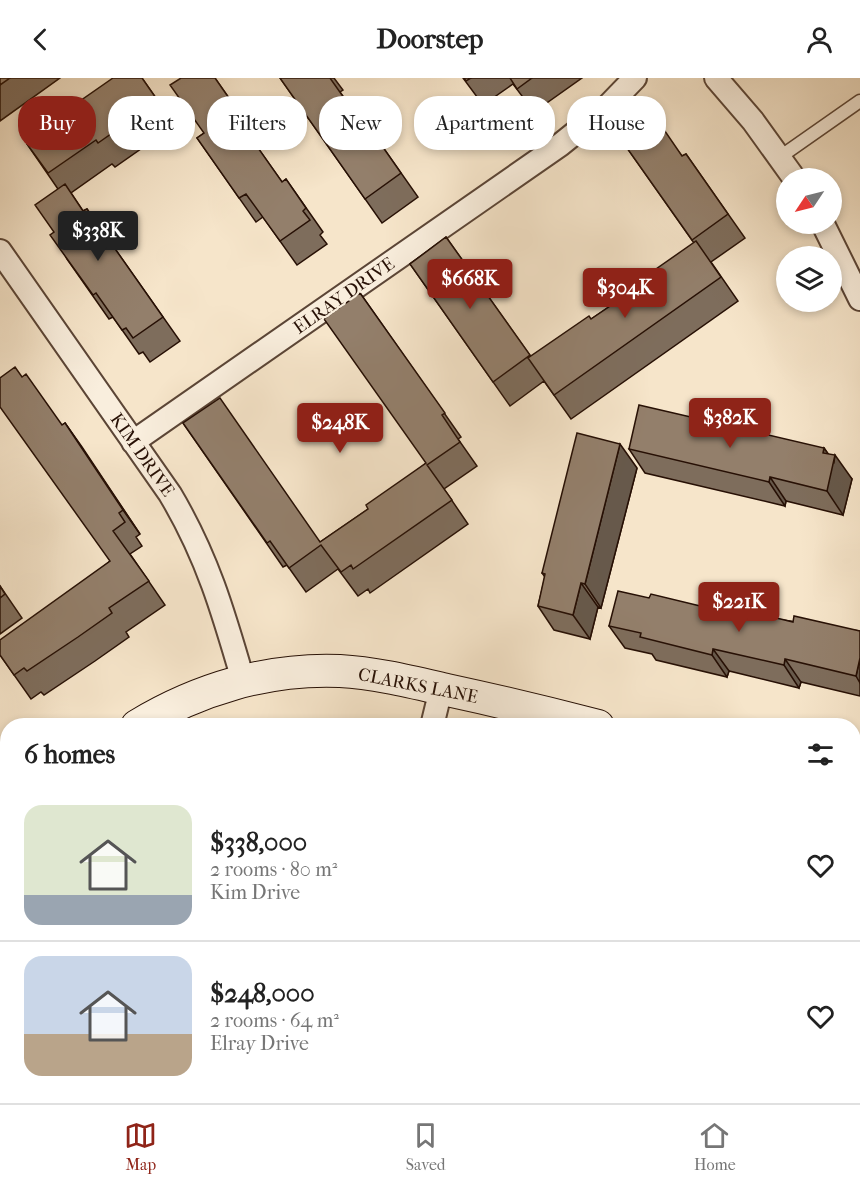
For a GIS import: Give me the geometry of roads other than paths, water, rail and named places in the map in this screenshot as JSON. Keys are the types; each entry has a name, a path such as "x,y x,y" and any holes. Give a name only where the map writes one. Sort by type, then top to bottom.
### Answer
{"street":[{"name":"ELRAY DRIVE","path":"133,442 560,145 606,108 635,78"},
{"path":"716,78 753,121 788,168"},
{"path":"828,234 860,299"},
{"name":"KIM DRIVE","path":"0,251 170,494 198,544 222,607 243,680"},
{"name":"CLARKS LANE","path":"150,718 202,693 243,680 294,673 339,671 383,676 564,718"},
{"path":"434,718 441,689"}],"lane":[{"path":"780,157 860,101"}]}
